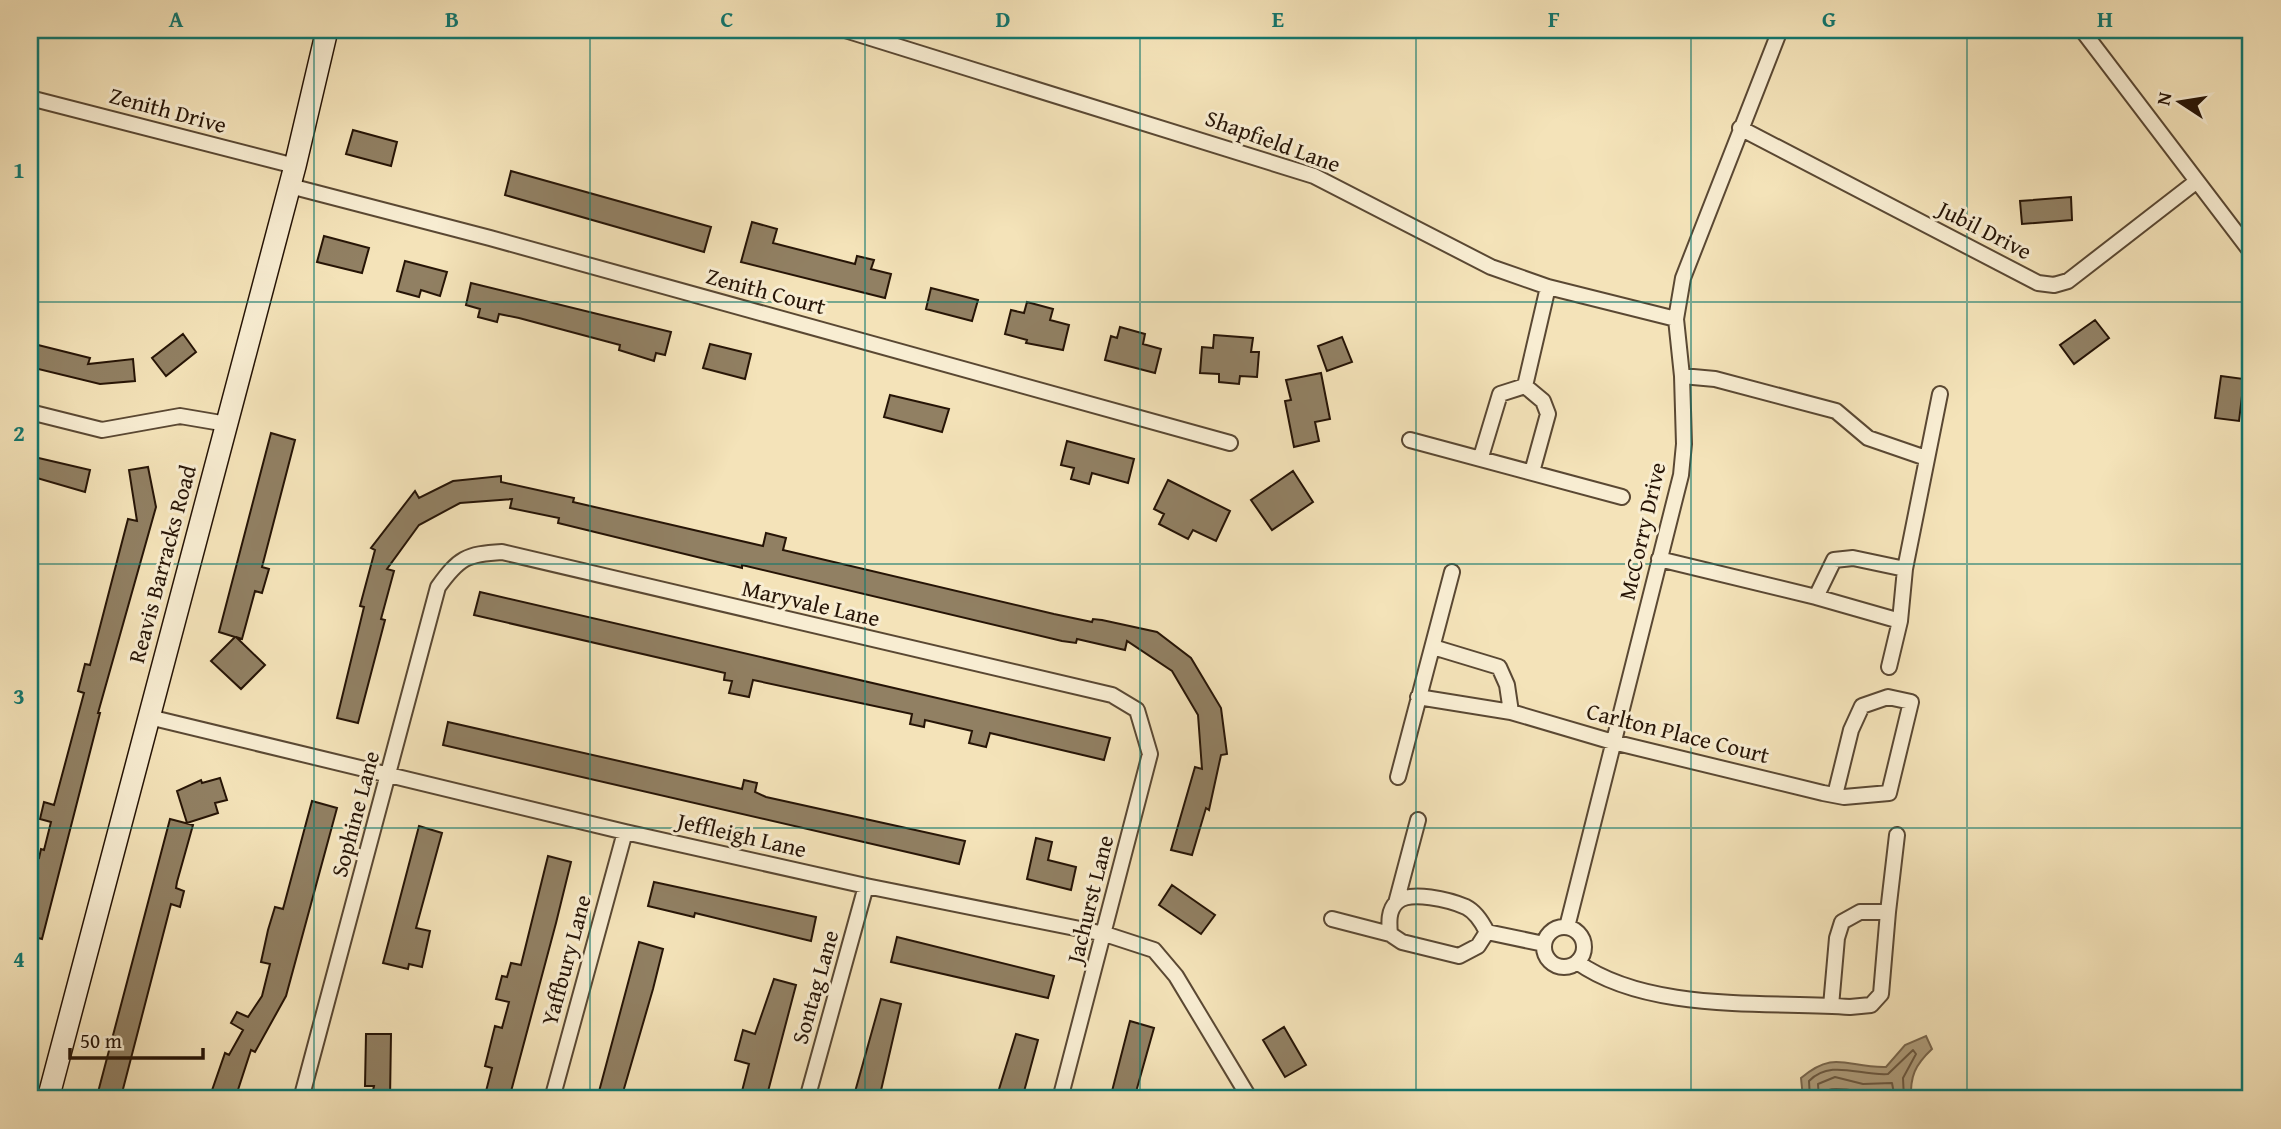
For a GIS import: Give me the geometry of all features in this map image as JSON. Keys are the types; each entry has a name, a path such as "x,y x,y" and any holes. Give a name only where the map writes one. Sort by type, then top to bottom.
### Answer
{"main road":[{"name":"Reavis Barracks Road","path":"48,1099 329,34"}],"street":[{"name":"Shapfield Lane","path":"845,30 1314,176 1491,267 1548,287 1676,319"},
{"name":"McCorry Drive","path":"1567,927 1681,475 1682,376 1676,319 1683,278 1780,30"},
{"path":"2082,30 2251,252"},
{"name":"Zenith Drive","path":"30,98 292,176"},
{"name":"Jubil Drive","path":"1740,128 2038,283 2046,284 2068,281 2197,181"},
{"name":"Zenith Court","path":"292,176 503,242 1230,443"},
{"path":"1525,386 1548,287"},
{"path":"1682,376 1715,379 1836,411 1868,438 1926,457"},
{"path":"1481,457 1500,394 1525,386"},
{"path":"1525,386 1543,401 1548,414 1532,472"},
{"path":"1889,667 1900,621 1905,569 1940,394"},
{"path":"30,412 102,430 180,416 227,424"},
{"path":"1410,440 1622,497"},
{"name":"Maryvale Lane","path":"472,553 502,552 1112,695 1137,710"},
{"name":"Sophine Lane","path":"302,1099 438,587 450,570 472,553"},
{"path":"1816,597 1834,560 1853,558 1905,569"},
{"path":"1659,559 1816,597 1900,621"},
{"path":"1398,777 1452,572"},
{"path":"1433,647 1499,667 1507,685 1511,712"},
{"name":"Carlton Place Court","path":"1418,696 1511,712 1613,742 1835,795 1844,797 1889,793 1911,702 1888,697 1862,706 1851,730 1835,795"},
{"name":"Jachurst Lane","path":"1060,1099 1150,754 1137,710"},
{"name":"Jeffleigh Lane","path":"149,717 625,832 866,886 1105,934 1154,950 1176,976 1250,1099"},
{"path":"1390,934 1389,917 1396,903 1418,820"},
{"name":"Yaffbury Lane","path":"552,1099 625,832"},
{"path":"1577,962 1608,979 1636,988 1713,1003 1871,1005 1881,993 1897,835"},
{"name":"Sontag Lane","path":"807,1099 866,886"},
{"path":"1396,903 1414,894 1466,907 1480,918 1487,932"},
{"path":"1831,1006 1837,937 1842,922 1860,912 1888,912"},
{"path":"1332,919 1390,934 1402,942 1459,956 1478,946 1487,932"},
{"path":"1567,927 1579,933 1584,946 1577,962 1569,967 1556,966 1546,957 1544,944 1555,929 1567,927"},
{"path":"1487,932 1544,944"}],"water":[{"path":"1926,1036 1932,1049 1915,1071 1911,1084 1911,1099 1803,1098 1801,1078 1813,1069 1833,1062 1886,1067 1905,1045"}],"building":[{"path":"353,130 397,142 391,166 346,154"},
{"path":"511,171 711,227 704,252 505,195"},
{"path":"2071,197 2072,220 2022,224 2020,201"},
{"path":"752,222 777,229 773,243 855,264 857,256 874,260 871,269 891,274 885,298 741,262"},
{"path":"324,236 369,248 362,273 317,262"},
{"path":"405,261 447,272 440,296 421,290 419,297 397,291"},
{"path":"471,283 671,332 665,355 656,353 654,361 619,350 620,345 519,318 499,314 497,322 478,317 480,309 466,305"},
{"path":"931,288 978,300 972,321 926,309"},
{"path":"1027,302 1053,309 1050,320 1069,325 1063,350 1026,343 1027,340 1005,334 1011,310 1024,313"},
{"path":"2095,320 2109,338 2074,364 2060,345"},
{"path":"1120,327 1145,334 1143,344 1161,349 1155,373 1105,360 1111,336 1117,338"},
{"path":"183,334 196,352 166,376 152,358"},
{"path":"1214,335 1253,338 1251,352 1259,352 1257,377 1240,376 1239,384 1219,382 1219,374 1200,373 1202,347 1213,348"},
{"path":"1342,337 1352,362 1327,371 1318,346"},
{"path":"30,343 90,358 88,364 133,359 135,381 100,384 30,367"},
{"path":"710,344 751,354 745,379 703,368"},
{"path":"1321,373 1330,419 1315,422 1319,441 1294,447 1285,401 1291,400 1286,380"},
{"path":"2221,376 2244,379 2239,421 2215,418"},
{"path":"890,395 949,409 942,432 884,417"},
{"path":"271,433 295,440 262,567 269,569 262,593 255,591 242,639 236,637 265,665 241,689 211,661 235,637 219,632"},
{"path":"1067,441 1134,459 1128,483 1092,473 1089,484 1071,479 1074,468 1061,465"},
{"path":"30,456 90,470 85,492 30,476"},
{"path":"148,467 156,507 98,713 42,939 30,936 30,856 39,858 41,849 44,850 51,822 40,819 44,802 54,805 84,693 78,691 85,664 90,665 128,519 137,521 129,470"},
{"path":"1293,471 1313,502 1272,530 1251,500"},
{"path":"501,476 501,482 574,498 573,502 763,546 766,533 786,538 783,550 1054,614 1092,622 1093,619 1102,620 1157,632 1191,658 1221,708 1227,754 1221,755 1209,810 1206,808 1192,855 1171,850 1195,767 1202,769 1198,715 1172,671 1127,641 1125,650 1077,639 1076,643 1062,641 742,565 742,568 558,523 559,518 510,508 512,499 460,503 419,525 387,569 394,571 381,619 385,620 358,723 337,718 364,607 360,606 375,550 371,548 415,491 419,498 453,481"},
{"path":"1168,480 1230,511 1216,541 1193,530 1188,539 1159,524 1164,514 1154,509"},
{"path":"480,592 1110,738 1104,760 990,733 986,747 969,743 972,731 925,720 924,727 910,724 912,714 753,680 749,697 729,693 732,681 724,680 725,673 474,615"},
{"path":"448,722 742,789 744,780 757,783 755,792 766,797 965,841 959,864 443,745"},
{"path":"220,778 227,800 215,803 218,813 187,823 177,791 201,780 202,783"},
{"path":"312,801 337,808 286,996 255,1052 251,1050 235,1099 209,1099 225,1053 229,1055 243,1030 231,1023 237,1012 248,1017 262,996 270,964 261,962 268,930 275,907 283,909"},
{"path":"170,819 193,825 176,888 184,891 180,907 171,904 122,1093 119,1099 109,1099 97,1096"},
{"path":"419,826 442,833 416,928 430,931 422,967 409,964 408,969 383,963"},
{"path":"1036,838 1052,842 1048,860 1076,867 1071,890 1027,879"},
{"path":"548,856 571,862 556,923 509,1099 484,1099 492,1068 485,1066 495,1026 502,1028 509,1002 496,999 502,976 507,977 511,963 521,965"},
{"path":"654,882 816,917 811,941 695,913 694,917 648,906"},
{"path":"1172,885 1215,915 1201,934 1159,905"},
{"path":"897,937 1054,976 1048,998 891,962"},
{"path":"639,942 663,949 653,989 621,1099 597,1099"},
{"path":"774,979 796,985 766,1099 740,1099 749,1064 735,1060 743,1030 755,1034"},
{"path":"881,999 901,1004 879,1099 853,1099"},
{"path":"1130,1021 1154,1028 1134,1099 1110,1099"},
{"path":"1284,1027 1306,1065 1285,1077 1263,1040"},
{"path":"366,1034 391,1034 390,1099 371,1099 374,1086 365,1086"},
{"path":"1016,1034 1038,1040 1022,1099 996,1099"}]}
